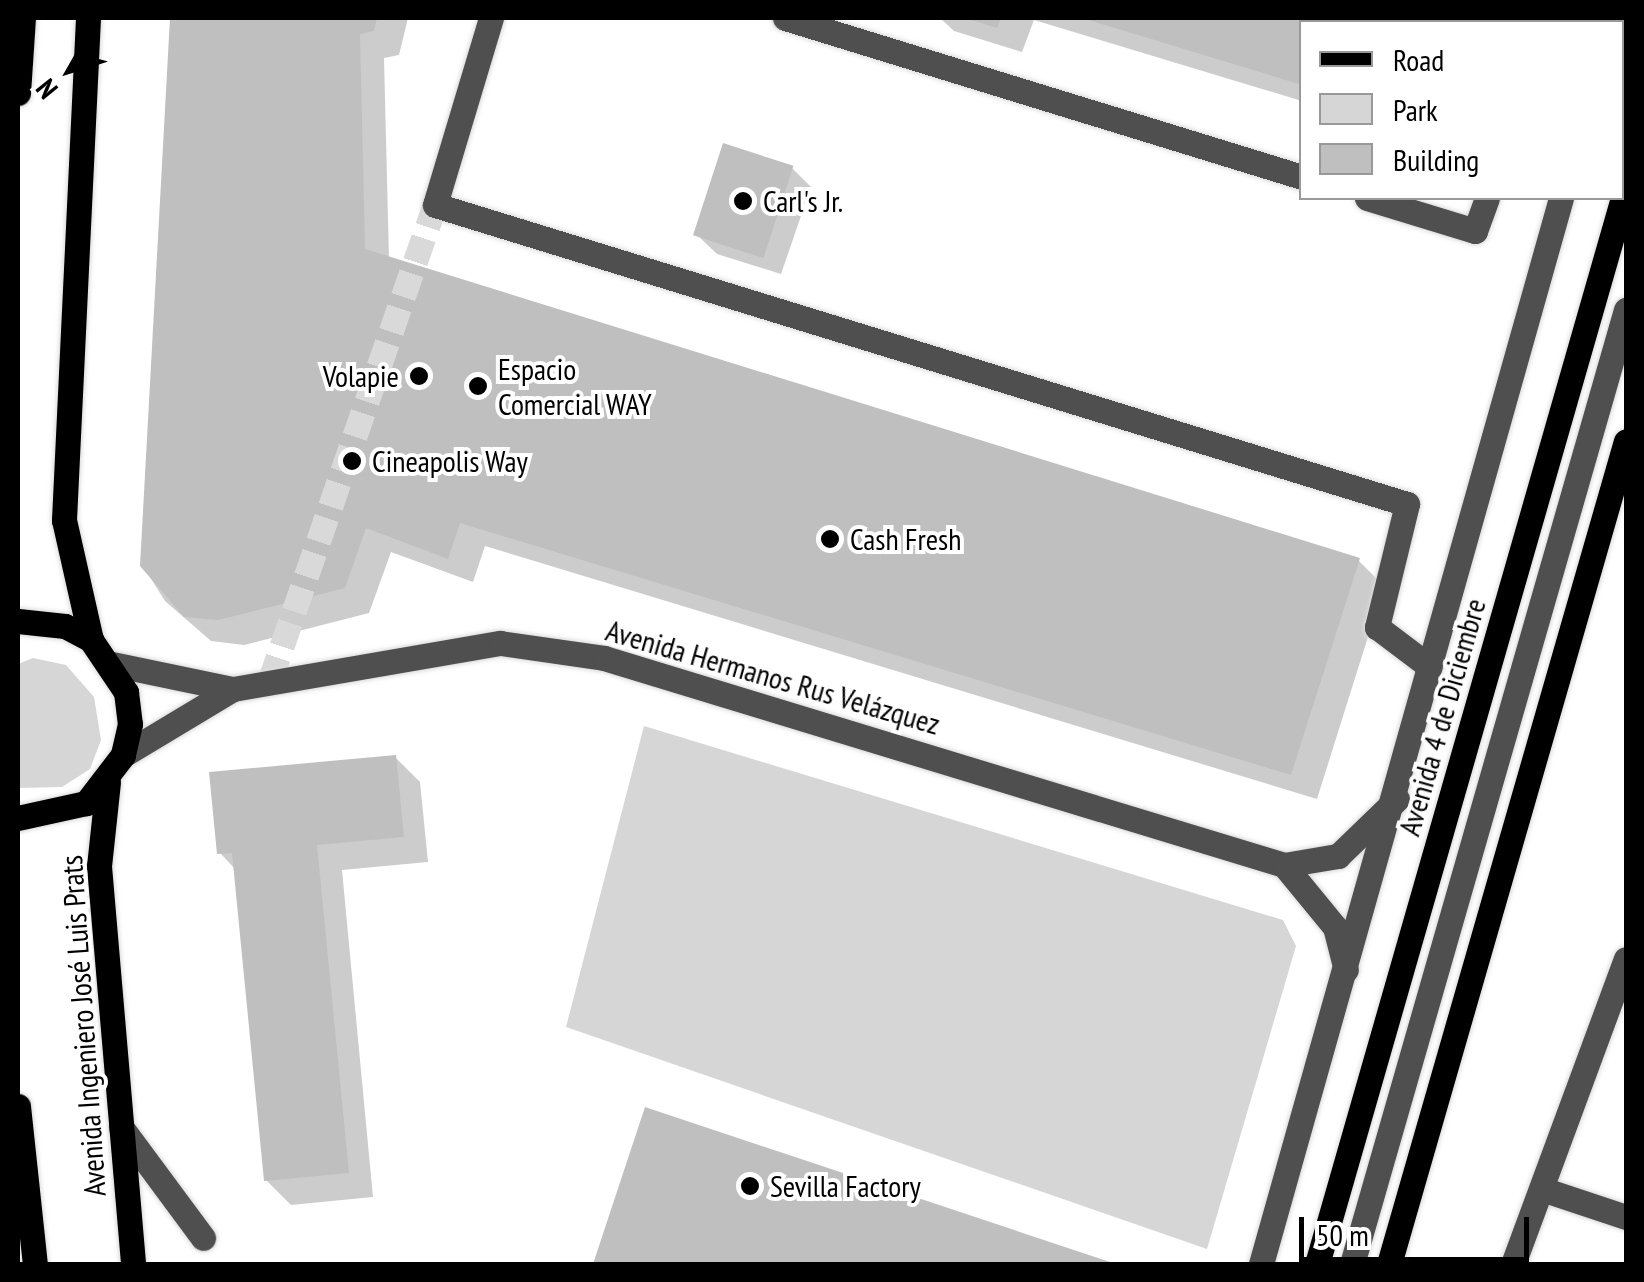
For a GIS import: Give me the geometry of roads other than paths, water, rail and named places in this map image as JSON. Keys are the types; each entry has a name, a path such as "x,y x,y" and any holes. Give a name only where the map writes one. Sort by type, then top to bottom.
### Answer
{"main road":[{"path":"18,93 23,18"},
{"path":"88,18 64,520 91,640"},
{"name":"Avenida 4 de Diciembre","path":"1317,1264 1623,200"},
{"path":"1389,1264 1626,441"},
{"path":"18,621 65,626 91,640 112,664 128,708 124,755 108,782 58,816 18,818"},
{"name":"Avenida Ingeniero José Luis Prats","path":"108,782 100,866 132,1264"},
{"path":"18,1106 35,1264"}],"street":[{"path":"492,18 435,204 1407,504 1377,627 1430,667"},
{"path":"785,18 1299,176"},
{"path":"1373,200 1475,231 1486,200"},
{"path":"1262,1264 1397,799 1560,200"},
{"path":"1352,1264 1626,310"},
{"path":"1366,1264 1626,362"},
{"name":"Avenida Hermanos Rus Velázquez","path":"124,755 233,690 500,643 604,658 1284,864 1338,856 1397,799"},
{"name":"Avenida Hermanos Rus Velázquez","path":"112,664 233,690"},
{"path":"1284,864 1335,927 1346,972"},
{"path":"1513,1264 1626,959"},
{"path":"121,1127 202,1238"},
{"path":"1542,1189 1626,1217"}],"tunnel":[{"path":"270,681 435,205"}],"place":[{"name":"Carl's Jr.","path":"743,201"},
{"name":"Volapie","path":"419,376"},
{"name":"Espacio Comercial WAY","path":"478,386"},
{"name":"Cineapolis Way","path":"352,461"},
{"name":"Cash Fresh","path":"830,539"},
{"name":"Sevilla Factory","path":"750,1186"}]}
